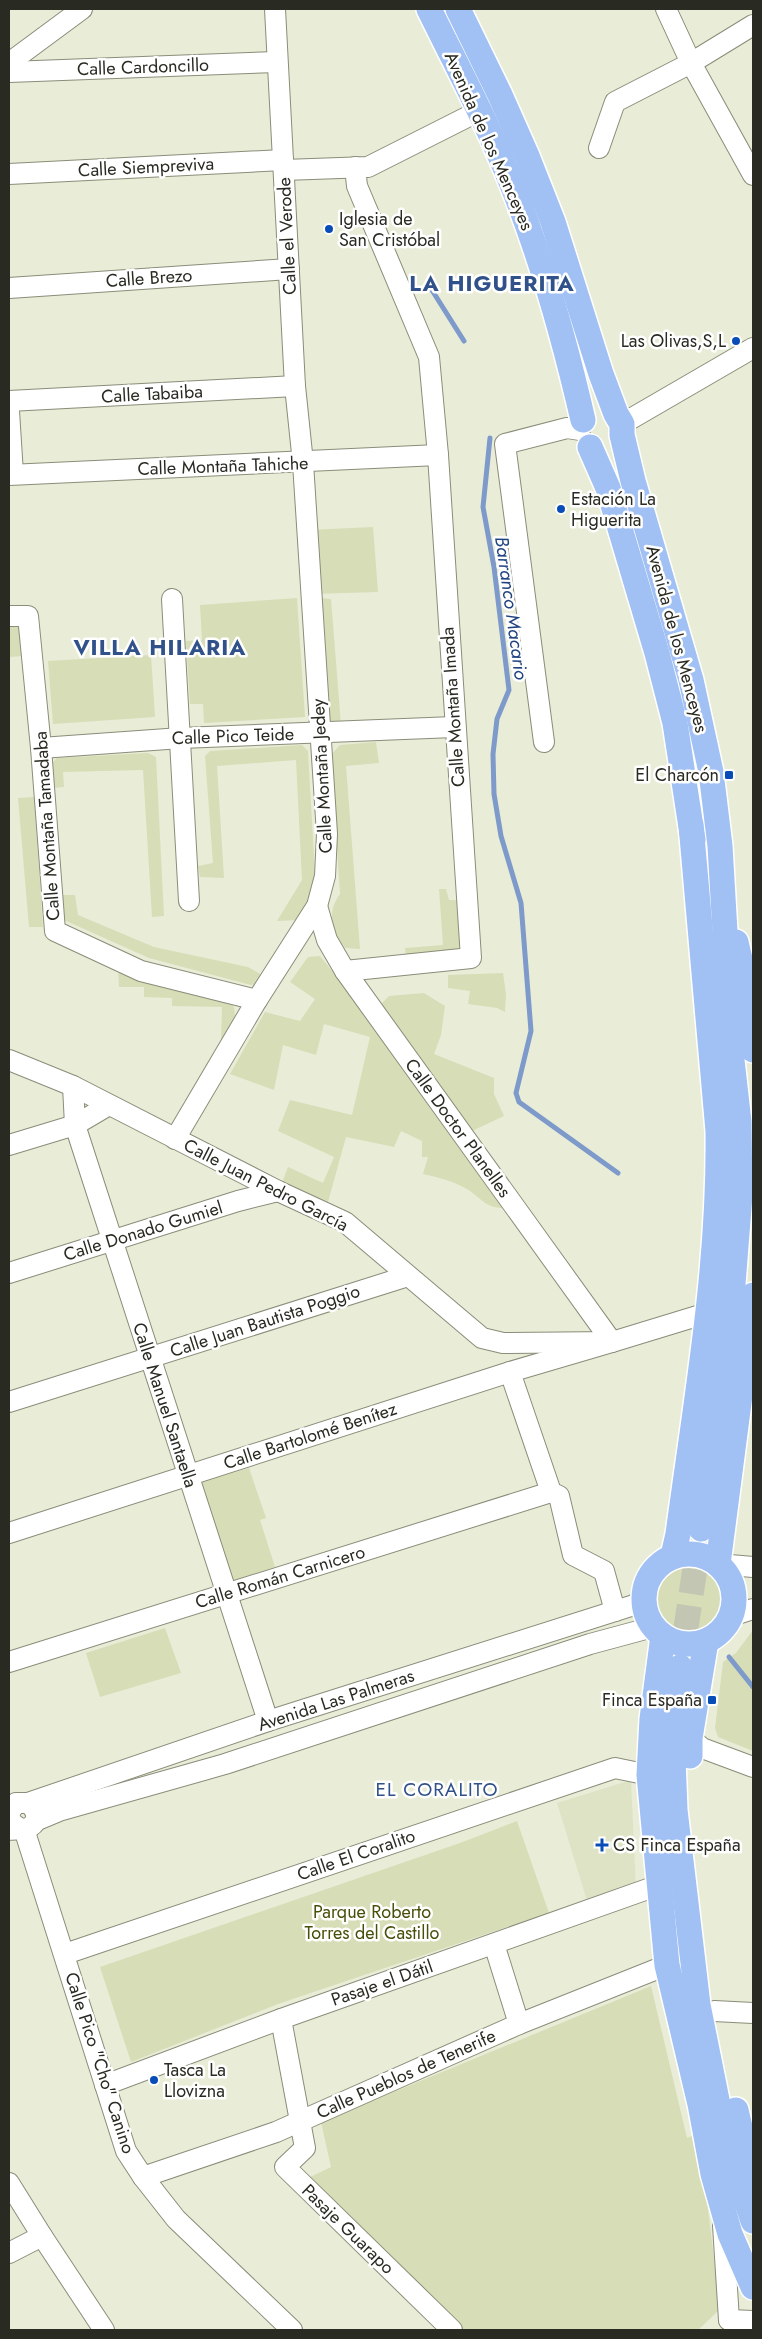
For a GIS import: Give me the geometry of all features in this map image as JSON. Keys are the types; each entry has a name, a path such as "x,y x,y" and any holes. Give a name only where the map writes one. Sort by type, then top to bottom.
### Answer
{"main road":[{"name":"Avenida de los Menceyes","path":"429,9 479,111 513,187 535,248 572,373 584,433 608,488 657,654 675,723 691,825"},
{"name":"Avenida de los Menceyes","path":"458,9 500,95 553,222 620,424 632,481 693,689 710,772 720,846"},
{"path":"604,409 620,424 614,447 601,451 584,433 591,411 604,409"},
{"path":"691,825 702,905 712,952 725,998"},
{"path":"673,1556 678,1534 715,1251 719,1182 718,1131 691,825"},
{"path":"701,1529 738,1238 738,1122 725,998 726,949 720,846"},
{"path":"720,846 731,902 736,946 745,981 753,1050"},
{"path":"718,1564 753,1295"},
{"path":"686,1554 705,1557 718,1564 727,1575 742,1613 720,1632 706,1641 694,1644 676,1643 658,1632 645,1612 644,1598 645,1588 655,1568 673,1556 686,1554"},
{"path":"658,1632 650,1775 668,1965 721,2203 730,2234 751,2282"},
{"path":"706,1641 690,1738 688,1799 705,1952 714,2011 746,2119 753,2183"},
{"path":"680,1668 673,1758 675,1810 698,2005 726,2145 735,2212 751,2282"},
{"path":"726,2145 753,2221"}],"street":[{"path":"9,63 82,9"},
{"name":"Calle el Verode","path":"275,9 295,386 303,463"},
{"path":"666,9 691,63 753,175"},
{"path":"599,148 616,102 691,63 753,24"},
{"name":"Calle Cardoncillo","path":"9,72 277,62"},
{"name":"Calle Siempreviva","path":"9,174 283,165 368,167 479,111"},
{"name":"Calle Montaña Imada","path":"345,971 471,958 454,728 438,456 429,356 357,186 355,167"},
{"name":"Calle Brezo","path":"9,288 289,269"},
{"path":"620,424 753,348"},
{"name":"Calle Tabaiba","path":"9,401 295,386"},
{"path":"9,410 11,474"},
{"path":"544,742 505,444 568,428 584,433"},
{"name":"Calle Montaña Tahiche","path":"11,474 438,456"},
{"name":"Calle Montaña Jedey","path":"175,1139 257,1000 316,906 325,876 328,834 303,463"},
{"path":"172,599 190,901"},
{"name":"Calle Montaña Tamadaba","path":"9,616 28,616 41,748 55,931 141,971 257,1000"},
{"name":"Calle Pico Teide","path":"41,748 181,738 454,728"},
{"name":"Calle Doctor Planelles","path":"316,906 327,940 345,971 612,1342"},
{"name":"Calle Juan Pedro García","path":"9,1060 73,1086 278,1192 345,1222 482,1338 503,1343 612,1342 707,1314"},
{"name":"Calle Manuel Santaella","path":"73,1086 75,1125 268,1721"},
{"path":"9,1145 75,1125 109,1105"},
{"name":"Calle Donado Gumiel","path":"9,1273 238,1201 278,1192"},
{"name":"Calle Juan Bautista Poggio","path":"9,1402 408,1276"},
{"name":"Calle Bartolomé Benítez","path":"9,1533 510,1372 612,1342"},
{"path":"510,1372 551,1492 559,1496 573,1555 604,1571 615,1611"},
{"name":"Calle Román Carnicero","path":"9,1662 551,1492"},
{"path":"718,1564 753,1567"},
{"name":"Avenida Las Palmeras","path":"16,1806 268,1721 634,1605 644,1598"},
{"name":"Avenida Las Palmeras","path":"22,1827 59,1811 224,1764 590,1644 658,1632"},
{"path":"690,1738 702,1748 753,1767"},
{"name":"Calle El Coralito","path":"65,1954 615,1768 650,1775"},
{"name":"Calle Pico \"Cho\" Canino","path":"16,1806 9,1813 11,1822 22,1827 65,1954 126,2151 143,2177 176,2219 292,2330"},
{"name":"Pasaje el Dátil","path":"105,2085 281,2019 659,1885"},
{"path":"494,1944 519,2024"},
{"name":"Calle Pueblos de Tenerife","path":"143,2177 276,2132 519,2024 668,1965"},
{"path":"714,2011 753,2013"},
{"path":"281,2019 300,2121"},
{"name":"Pasaje Guarapo","path":"300,2121 305,2148 285,2167 452,2330"},
{"path":"9,2183 104,2330"},
{"path":"721,2203 724,2325 753,2320"},
{"path":"9,2253 42,2236"}],"shaded area":[{"name":"CS Finca España","path":"631,1780 636,1888 588,1904 557,1803"}],"green space":[{"path":"373,527 378,592 312,594 308,530"},
{"path":"297,598 305,717 204,723 203,704 190,704 186,641 202,640 200,605"},
{"path":"320,598 331,599 341,725 329,726"},
{"path":"9,625 22,625 24,656 10,657"},
{"path":"151,655 155,717 53,724 48,661"},
{"path":"376,742 379,763 346,766 360,949 345,948 337,935 332,921 333,908 340,894 331,755 340,745"},
{"path":"302,745 308,751 315,874 312,892 299,920 277,921 302,880 296,760 217,766 224,878 200,877 198,866 213,863 205,756 210,751"},
{"path":"148,753 156,757 164,916 152,917 143,770 63,772 64,787 53,788 50,765 57,758"},
{"path":"34,797 43,927 29,927 18,798"},
{"path":"439,889 446,889 449,900 459,900 462,948 456,953 406,957 405,948 443,945"},
{"path":"62,895 75,895 78,915 154,947 248,967 264,976 260,983 251,985 149,958 64,920"},
{"path":"320,956 354,998 507,1208 488,1205 460,1186 423,1174 428,1157 422,1157 422,1141 401,1131 394,1147 346,1137 328,1202 282,1183 288,1167 323,1183 334,1157 278,1131 290,1100 352,1115 370,1037 324,1024 316,1055 283,1045 274,1090 230,1074 265,1012 300,1021 315,999 290,982 308,957"},
{"path":"118,968 232,1003 235,1014 230,1029 221,1043 222,1007 172,1006 172,998 144,997 144,987 119,987"},
{"path":"503,973 506,994 505,1012 497,1008 468,1004 470,991 448,988 448,975"},
{"path":"424,993 445,1006 441,1035 434,1054 494,1078 494,1094 504,1116 470,1132 381,1004 389,996"},
{"path":"249,1468 266,1518 260,1520 275,1567 232,1581 202,1485 203,1482"},
{"path":"689,1563 709,1569 719,1579 725,1599 719,1619 709,1629 689,1635 669,1629 659,1619 653,1599 659,1579 669,1569"},
{"path":"165,1628 181,1673 100,1697 86,1653"},
{"path":"753,1630 753,1751 718,1737 715,1728 723,1662 736,1653"},
{"name":"Parque Roberto Torres del Castillo","path":"517,1821 549,1913 278,2004 131,2062 100,1967 460,1843"},
{"path":"651,1986 687,2138 699,2133 720,2309 698,2330 463,2330 306,2179 331,2167 321,2122"}],"waterway":[{"path":"430,287 464,341"},
{"name":"Barranco Macario","path":"490,438 483,507 494,567 509,690 497,719 493,754 494,794 501,836 521,903 531,1031 516,1093 519,1102 618,1173"},
{"path":"729,1657 753,1687"}],"tunnel":[{"path":"680,1667 701,1529"}],"place":[{"name":"Iglesia de San Cristóbal","path":"329,229"},
{"name":"Las Olivas,S,L","path":"736,341"},
{"name":"Estación La Higuerita","path":"561,509"},
{"name":"El Charcón","path":"729,775"},
{"name":"Finca España","path":"712,1700"},
{"name":"CS Finca España","path":"602,1845"},
{"name":"Tasca La Llovizna","path":"154,2080"}],"district":[{"name":"LA HIGUERITA","path":"492,283"},
{"name":"VILLA HILARIA","path":"160,647"},
{"name":"EL CORALITO","path":"437,1789"}]}
